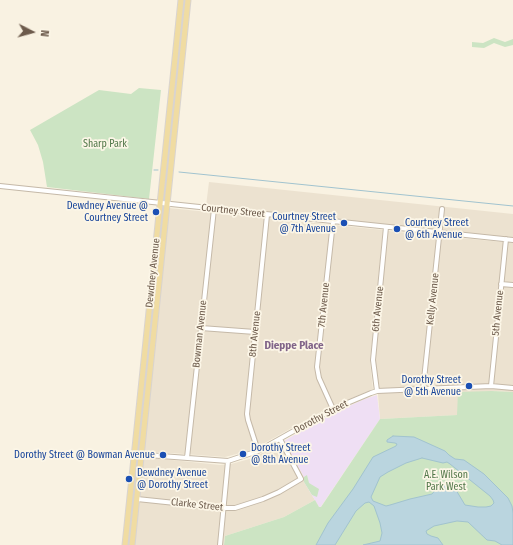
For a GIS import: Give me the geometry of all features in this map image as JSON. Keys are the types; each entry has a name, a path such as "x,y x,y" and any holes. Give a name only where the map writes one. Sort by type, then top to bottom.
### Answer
{"main road":[{"name":"Dewdney Avenue","path":"125,545 181,0"},
{"name":"Dewdney Avenue","path":"132,545 188,0"}],"street":[{"name":"Courtney Street","path":"0,186 513,240"},
{"name":"Bowman Avenue","path":"187,458 214,209"},
{"name":"Kelly Avenue","path":"423,389 442,209"},
{"name":"8th Avenue","path":"258,451 247,414 267,215"},
{"name":"7th Avenue","path":"332,409 317,367 333,222"},
{"name":"6th Avenue","path":"377,392 373,360 386,227"},
{"name":"5th Avenue","path":"490,386 506,239"},
{"path":"501,284 513,285"},
{"path":"201,328 255,332"},
{"name":"Dorothy Street","path":"134,454 228,461 258,451 332,409 360,397 377,392 490,386 513,388"},
{"name":"Clarke Street","path":"137,499 235,508 263,499 279,492 301,479 280,439"},
{"path":"220,545 228,461"}],"shaded area":[{"path":"209,182 513,214 513,238 206,206"},
{"path":"169,208 383,230 370,362 373,389 326,409 252,450 225,457 143,451"},
{"path":"388,231 513,243 513,392 492,391 458,415 380,419 375,358"},
{"path":"377,395 380,419 320,508 304,482 304,477 284,441 331,414"},
{"path":"284,441 304,477 304,482 315,500 284,517 225,536 224,545 134,545 143,457 220,465 231,464 253,458"}],"green space":[{"path":"494,38 505,42 513,39 513,45 505,47 494,43 484,48 472,47 472,42 483,43"},
{"name":"Sharp Park","path":"139,88 161,90 149,199 47,187 43,162 38,145 30,130 99,90 131,94"},
{"name":"A.E. Wilson Park West","path":"458,392 513,392 513,545 224,545 225,536 284,517 315,500 319,507 321,507 380,419 457,415"},
{"path":"307,475 309,483 319,489 317,497 312,495 304,482 304,477"}],"water":[{"path":"393,436 414,437 445,451 455,459 464,460 484,474 508,498 512,506 513,545 502,545 495,541 487,540 468,522 457,521 434,526 426,531 427,534 438,538 443,545 363,545 380,541 382,533 374,506 369,502 365,503 356,511 335,545 316,545 328,523 353,489 373,457 396,446 397,444 387,442 387,440","holes":["422,458 443,463 447,462 450,464 490,496 494,503 491,506 486,507 465,505 453,485 445,483 439,486 432,494 390,505 386,506 373,501 371,497 380,477 388,472 406,463"]}],"waterway":[{"path":"179,172 513,206"}],"place":[{"name":"Dewdney Avenue @ Courtney Street","path":"156,212"},
{"name":"Courtney Street @ 7th Avenue","path":"344,223"},
{"name":"Courtney Street @ 6th Avenue","path":"397,229"},
{"name":"Dorothy Street @ 5th Avenue","path":"469,386"},
{"name":"Dorothy Street @ 8th Avenue","path":"243,454"},
{"name":"Dorothy Street @ Bowman Avenue","path":"163,455"},
{"name":"Dewdney Avenue @ Dorothy Street","path":"129,479"}],"district":[{"name":"Dieppe Place","path":"294,346"}]}
